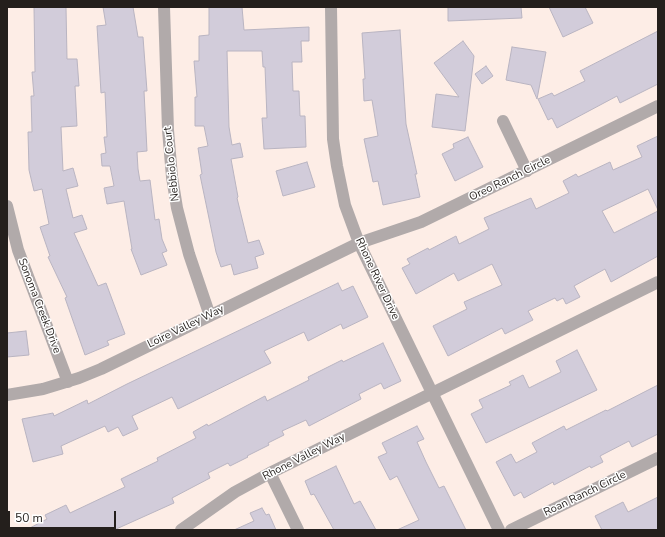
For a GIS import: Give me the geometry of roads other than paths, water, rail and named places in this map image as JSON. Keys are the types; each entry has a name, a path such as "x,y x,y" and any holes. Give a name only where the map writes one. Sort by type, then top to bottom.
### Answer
{"street":[{"name":"Nebbiolo Court","path":"164,7 168,130 172,177 177,208 189,254 210,316"},
{"name":"Rhone River Drive","path":"331,7 333,139 345,205 358,243 499,530"},
{"name":"Oreo Ranch Circle","path":"358,243 421,222 658,106"},
{"path":"503,121 527,171"},
{"name":"Sonoma Creek Drive","path":"7,206 18,250 68,382"},
{"name":"Loire Valley Way","path":"7,395 43,389 68,382 102,369 358,243"},
{"path":"432,393 658,282"},
{"name":"Rhone Valley Way","path":"181,530 235,492 270,473 432,393"},
{"name":"Roan Ranch Circle","path":"511,530 658,458"},
{"path":"270,473 298,530"}]}
